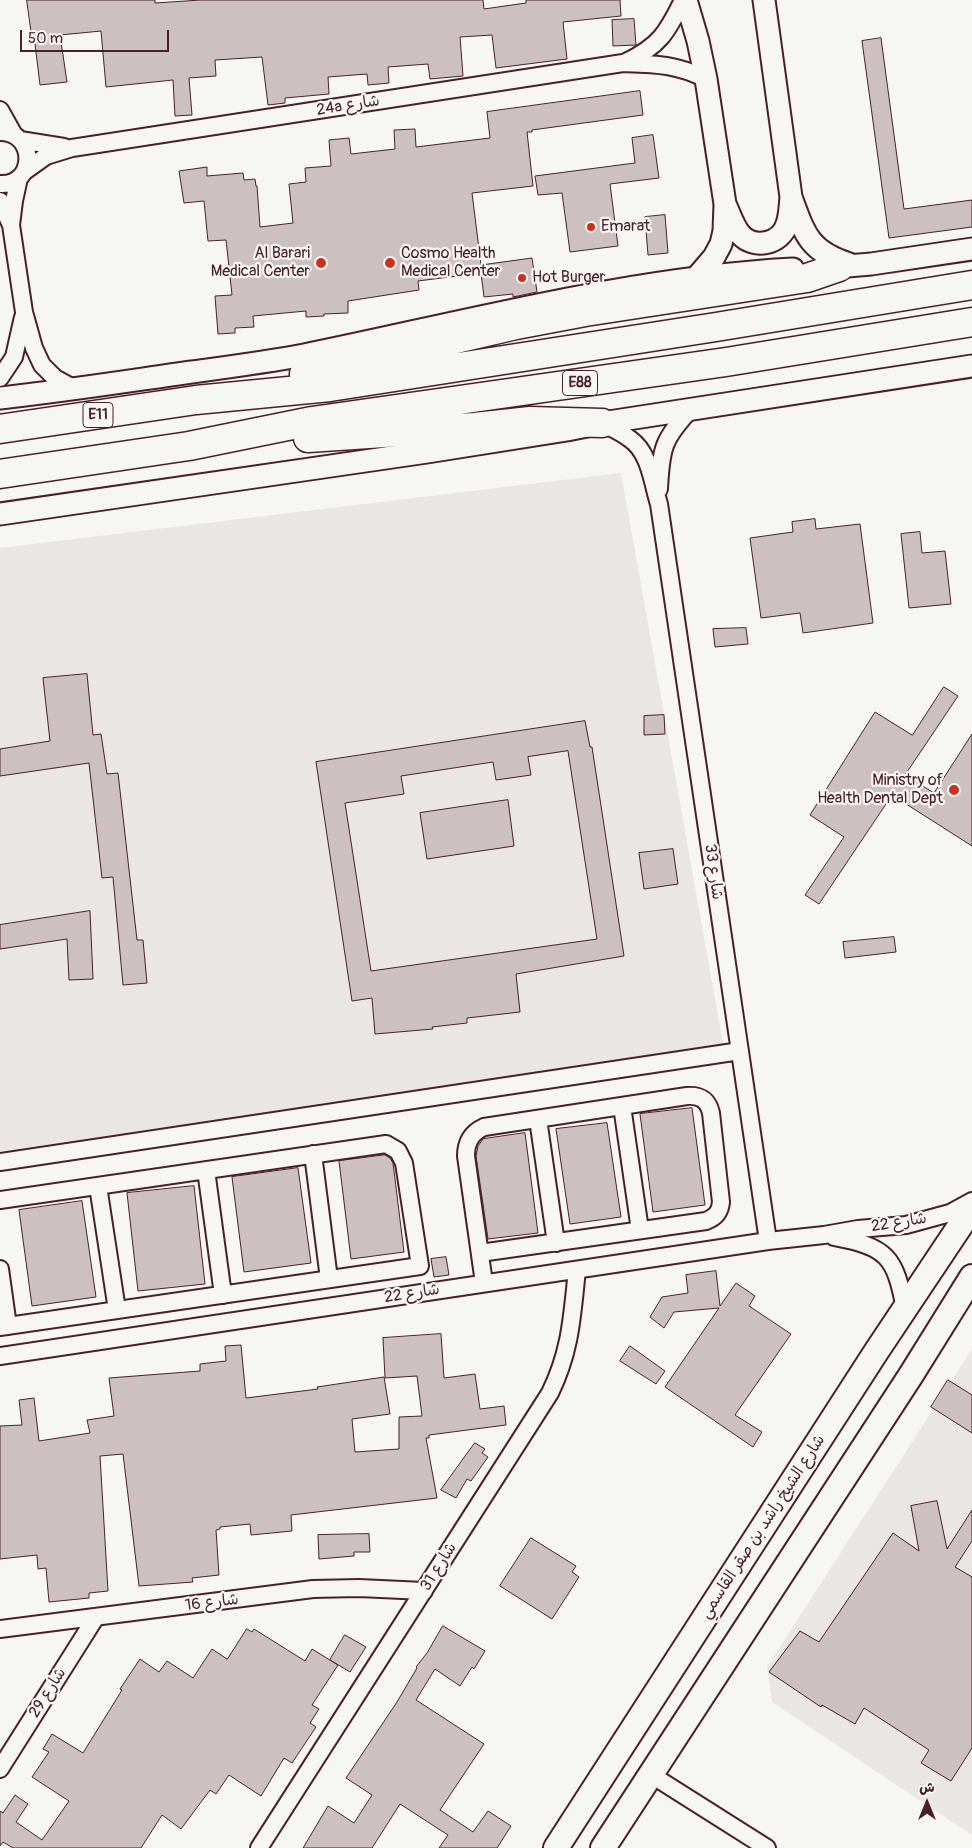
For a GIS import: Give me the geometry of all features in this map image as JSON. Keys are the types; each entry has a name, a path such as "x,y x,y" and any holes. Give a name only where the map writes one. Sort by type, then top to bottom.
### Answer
{"highway":[{"path":"196,400 507,326 584,312 807,278 847,266"},
{"name":"E88","path":"196,400 330,387 972,285"},
{"name":"E88","path":"189,446 305,422 726,362 972,322"},
{"name":"E11","path":"0,429 196,400"},
{"path":"0,474 189,446 475,428 530,421 602,422"}],"main road":[{"name":"شارع الشيخ راشد بن صقر القاسمي","path":"556,1848 972,1208"},
{"path":"602,1848 972,1277"}],"street":[{"name":"24a شارع","path":"624,64 644,54 657,43 668,29 684,0"},
{"path":"684,0 698,41 706,79 725,204 724,231 720,244 710,263 696,278"},
{"path":"764,0 791,197 803,228 813,244 828,256 847,266"},
{"name":"24a شارع","path":"0,184 13,182 46,156 72,148 624,64 655,64 680,67 706,79"},
{"path":"0,110 11,136 28,155 14,201 11,225 24,312 42,365 55,378 75,389"},
{"name":"24a شارع","path":"11,136 46,145 72,148"},
{"path":"725,204 741,235 749,241 758,244 776,240 783,233 787,225 791,197"},
{"path":"0,201 11,225"},
{"path":"0,398 75,389 304,355 545,304 661,282 758,271 847,266 972,249"},
{"path":"0,378 14,357 24,312"},
{"path":"0,514 427,452 568,430 602,422 972,366"},
{"name":"شارع 33","path":"658,504 660,465 664,445 674,427 691,409"},
{"name":"شارع 33","path":"602,422 631,439 643,453 647,461 658,504 768,1241"},
{"path":"0,1162 740,1051"},
{"path":"480,1253 706,1221 718,1214 721,1202 711,1113 706,1101 694,1095 478,1130 469,1140 466,1147 466,1156 484,1283"},
{"path":"622,1106 640,1230"},
{"path":"538,1119 556,1242"},
{"path":"0,1200 386,1144 398,1151 404,1163 424,1292"},
{"path":"313,1154 329,1280"},
{"path":"206,1170 223,1295"},
{"path":"98,1186 117,1310"},
{"name":"شارع 22","path":"0,1356 768,1241 850,1230 891,1227 921,1222 950,1212 972,1201"},
{"name":"شارع 22","path":"824,1235 860,1242 881,1252 896,1270 905,1309"},
{"path":"0,1269 4,1327 420,1266"},
{"name":"شارع 31","path":"259,1848 550,1393 566,1354 577,1270"},
{"name":"شارع 16","path":"0,1629 313,1589 359,1588 424,1591"},
{"name":"شارع 29","path":"0,1769 96,1618"},
{"path":"650,1774 767,1848"}],"shaded area":[{"path":"621,473 724,1049 0,1171 0,548"},
{"path":"972,1349 972,1835 772,1702 767,1667"}],"building":[{"path":"27,0 155,0 155,3 201,0 483,0 484,9 526,3 526,0 620,0 621,16 563,22 567,59 496,68 492,35 460,37 463,76 430,79 428,64 388,67 389,83 368,85 367,74 328,77 329,94 285,98 285,103 268,105 262,57 215,60 216,76 189,78 192,115 175,116 173,80 106,87 101,31 60,35 67,82 40,85"},
{"path":"634,19 636,45 613,46 612,20"},
{"path":"881,38 904,209 972,200 972,227 889,238 862,41"},
{"path":"640,91 643,115 527,132 533,186 472,193 481,265 532,258 537,292 513,297 513,294 484,297 481,273 418,281 419,290 348,301 348,313 306,317 306,311 253,316 254,327 235,328 235,333 218,334 215,296 232,295 226,240 208,241 204,201 184,203 179,171 207,167 207,176 243,173 244,180 255,179 260,227 293,223 289,184 306,182 305,168 331,166 329,140 349,138 351,154 395,149 394,130 415,129 416,147 490,138 487,112"},
{"path":"653,135 659,178 610,184 618,246 570,252 562,193 538,195 535,176 635,163 632,138"},
{"path":"665,215 668,253 648,255 645,217"},
{"path":"815,519 816,529 860,524 873,623 803,633 800,613 761,618 750,538 793,532 792,522"},
{"path":"920,532 922,553 945,551 951,604 909,608 901,534"},
{"path":"746,628 748,644 715,647 713,629"},
{"path":"87,674 93,735 101,734 107,774 118,773 137,940 143,940 147,983 123,985 113,877 102,878 89,763 0,776 0,749 50,741 43,678"},
{"path":"944,687 958,696 905,775 934,793 972,734 972,846 892,795 819,904 805,895 844,837 810,815 875,712 912,735"},
{"path":"664,715 665,734 644,735 644,716"},
{"path":"585,721 590,747 592,747 624,956 516,974 520,1012 467,1018 467,1023 432,1027 433,1029 375,1034 372,998 352,1001 316,762","holes":["568,751 597,939 371,971 345,803 404,794 401,776 493,762 496,780 531,775 528,757"]},
{"path":"508,800 514,846 427,859 420,813"},
{"path":"673,849 678,884 644,889 639,853"},
{"path":"90,911 93,979 69,980 67,939 0,949 0,925"},
{"path":"894,937 896,952 845,958 843,942"},
{"path":"692,1108 705,1205 653,1212 640,1114"},
{"path":"607,1123 621,1217 570,1224 556,1129"},
{"path":"525,1133 538,1233 488,1239 476,1156 478,1146 483,1139"},
{"path":"385,1155 393,1163 404,1252 351,1259 339,1161"},
{"path":"298,1168 311,1263 244,1272 232,1177"},
{"path":"194,1186 205,1284 138,1291 127,1193"},
{"path":"82,1201 96,1297 32,1306 19,1210"},
{"path":"446,1257 449,1275 434,1277 431,1259"},
{"path":"716,1271 720,1306 736,1283 755,1296 749,1306 791,1334 735,1415 762,1432 753,1447 665,1387 719,1308 674,1312 664,1328 650,1317 662,1297 688,1293 686,1275"},
{"path":"441,1334 444,1378 475,1374 480,1409 504,1406 506,1425 429,1435 429,1438 426,1438 437,1498 291,1515 292,1531 251,1535 250,1524 220,1527 220,1529 216,1530 219,1575 192,1578 193,1582 139,1586 123,1454 100,1456 108,1591 89,1593 89,1598 49,1602 46,1568 38,1569 37,1555 0,1559 0,1426 22,1425 19,1400 34,1398 39,1441 90,1433 87,1420 114,1416 109,1378 200,1371 200,1364 226,1361 225,1346 241,1345 246,1398 318,1389 317,1387 384,1377 390,1414 352,1419 355,1452 399,1449 399,1417 422,1416 417,1376 385,1378 383,1338"},
{"path":"630,1346 665,1371 656,1384 620,1361"},
{"path":"948,1380 972,1395 972,1433 931,1407"},
{"path":"475,1443 485,1449 482,1453 488,1457 471,1481 467,1479 456,1498 441,1490"},
{"path":"937,1501 947,1549 972,1510 972,1541 955,1567 972,1577 972,1748 951,1781 921,1763 929,1750 864,1708 855,1724 822,1705 821,1707 769,1672 800,1631 819,1642 893,1533 919,1551 911,1506"},
{"path":"369,1534 370,1552 354,1552 354,1556 319,1559 318,1535"},
{"path":"531,1538 576,1566 572,1572 579,1577 552,1619 500,1586"},
{"path":"443,1626 485,1651 474,1669 472,1667 460,1686 435,1669 416,1700 484,1744 440,1810 473,1832 488,1811 511,1826 497,1848 439,1848 448,1835 400,1804 372,1848 303,1848 328,1806 354,1823 372,1795 346,1778 397,1702 416,1667"},
{"path":"247,1629 252,1632 254,1629 305,1661 312,1649 338,1665 312,1705 319,1709 310,1723 316,1727 292,1763 284,1758 261,1796 229,1775 216,1794 210,1790 181,1829 162,1815 141,1848 13,1848 3,1842 0,1846 0,1811 3,1813 15,1795 28,1804 16,1822 42,1840 69,1801 32,1777 49,1752 43,1749 52,1734 83,1753 122,1690 120,1689 140,1659 159,1672 167,1661 193,1678 212,1649 227,1659"},
{"path":"345,1635 366,1647 350,1672 330,1660"}],"place":[{"name":"Emarat","path":"591,227"},
{"name":"Al Barari Medical Center","path":"321,263"},
{"name":"Cosmo Health Medical Center","path":"390,263"},
{"name":"Hot Burger","path":"522,278"},
{"name":"Ministry of Health Dental Dept","path":"954,790"}]}
